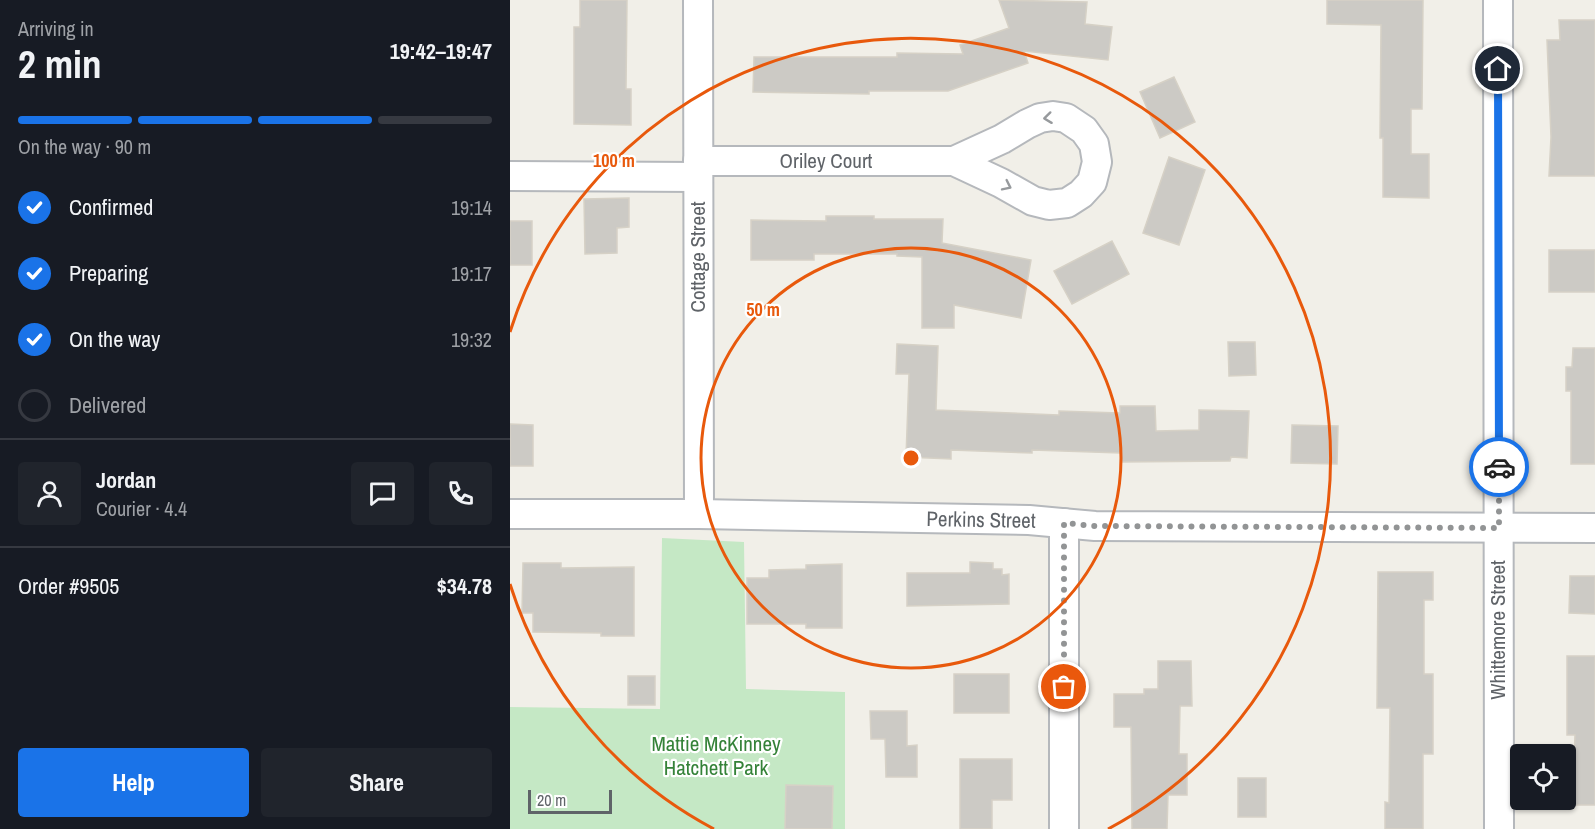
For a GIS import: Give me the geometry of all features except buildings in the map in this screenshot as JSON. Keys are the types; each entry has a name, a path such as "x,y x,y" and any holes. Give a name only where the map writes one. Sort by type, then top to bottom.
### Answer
{"street":[{"name":"Cottage Street","path":"698,0 699,514"},
{"name":"Whittemore Street","path":"1498,0 1499,829"},
{"name":"Oriley Court","path":"510,176 954,161"},
{"name":"Perkins Street","path":"510,514 699,514 1029,520 1095,526 1595,528"},
{"path":"1064,523 1064,829"}],"green space":[{"name":"Mattie McKinney Hatchett Park","path":"662,538 744,542 746,689 845,692 845,829 510,829 510,707 660,709"}],"way so far":[{"path":"1064,687 1064,523 1095,526 1499,528 1499,467"}],"route":[{"path":"1498,69 1499,467"}]}
